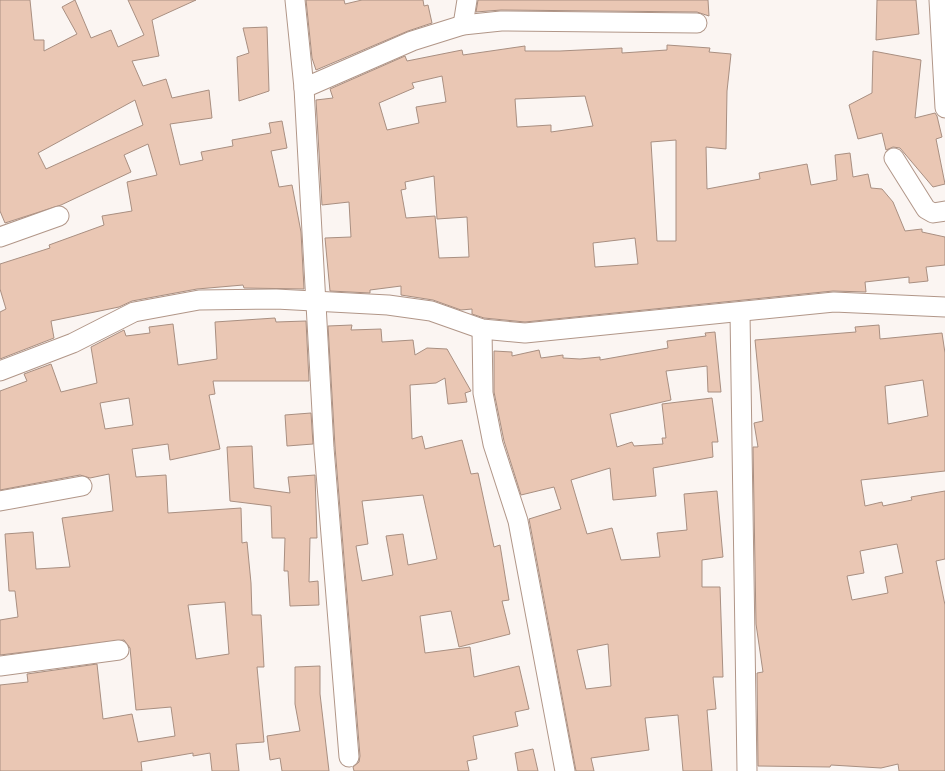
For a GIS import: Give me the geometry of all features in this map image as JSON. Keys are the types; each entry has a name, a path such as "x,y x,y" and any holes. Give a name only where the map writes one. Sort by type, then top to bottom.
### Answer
{"street":[{"path":"295,0 304,88 324,448 349,757"},
{"path":"463,25 467,0"},
{"path":"939,0 945,108"},
{"path":"304,88 412,42 463,25 501,21 697,23"},
{"path":"894,158 926,209 938,214 945,211"},
{"path":"0,237 59,216"},
{"path":"0,372 73,344 134,312 199,300 237,298 316,300 431,311 482,329 525,333 740,313 834,302 945,307"},
{"path":"740,313 747,771"},
{"path":"482,329 483,393 493,444 518,521 565,771"},
{"path":"0,501 82,486"},
{"path":"0,666 119,650"}],"building":[{"path":"0,0 30,0 34,40 44,40 44,51 77,34 62,7 75,0 91,38 111,30 118,47 144,35 128,0 196,0 152,20 159,56 132,61 143,86 166,79 172,98 209,90 212,118 170,124 180,165 203,160 201,152 233,146 232,140 271,133 269,123 282,121 287,148 271,151 279,187 292,185 301,232 304,289 244,288 243,285 197,289 132,301 119,307 51,321 54,338 0,359 0,312 6,309 0,289 0,264 50,248 49,245 104,225 102,216 132,211 127,182 157,175 148,144 124,155 131,172 61,205 5,223 0,211","holes":["135,100 143,125 46,169 38,153"]},
{"path":"306,0 344,0 345,4 362,0 423,0 424,6 428,5 432,23 408,31 316,70 312,58"},
{"path":"478,0 708,0 709,16 697,12 501,10 476,12"},
{"path":"877,0 916,0 919,34 876,40"},
{"path":"267,27 269,91 239,101 237,57 249,53 243,28"},
{"path":"667,45 710,48 709,52 731,54 727,91 726,149 706,147 707,189 760,179 759,173 807,164 811,185 837,180 835,155 850,153 853,177 868,174 871,188 882,189 893,202 905,231 922,229 922,232 945,237 945,265 926,267 928,281 909,283 909,277 865,282 866,292 833,291 525,322 484,318 472,314 472,309 461,310 433,300 401,295 401,286 370,290 370,293 330,291 325,238 351,237 349,202 322,205 316,100 333,98 330,89 405,56 407,61 462,50 463,55 525,46 525,51 622,48 622,53 667,50","holes":["442,76 446,102 416,107 419,123 387,130 379,103 414,88 412,83","585,96 593,126 551,132 551,125 517,127 515,99","676,140 676,241 657,241 651,142","434,176 437,219 467,217 469,257 439,258 435,216 406,218 401,190 406,189 405,182","635,238 638,264 595,267 593,243"]},
{"path":"873,51 921,60 915,118 935,113 937,116 942,137 936,139 945,184 933,187 900,148 893,147 886,150 882,133 858,139 849,105 872,93"},
{"path":"275,318 276,322 306,321 309,381 213,381 215,394 209,395 220,449 170,460 168,444 132,449 136,477 166,475 168,513 241,508 242,543 247,542 252,615 261,615 264,667 257,667 264,742 236,744 239,771 212,771 210,753 193,756 193,753 141,762 142,771 0,771 0,685 28,682 27,674 97,664 103,719 132,714 138,742 175,736 171,707 136,710 130,648 124,640 0,655 0,620 18,617 15,591 9,591 5,534 33,532 36,569 70,567 62,518 113,511 109,474 90,478 80,475 0,490 0,391 27,381 24,374 51,364 61,392 97,383 91,347 124,330 126,336 150,333 149,327 173,324 178,365 217,359 215,322","holes":["129,398 133,425 105,429 100,403","225,602 229,654 196,659 188,605"]},
{"path":"352,325 351,330 381,329 382,342 413,340 415,355 427,348 447,349 471,391 465,393 467,402 448,404 445,378 436,383 410,385 412,439 422,436 425,449 462,440 471,474 478,473 494,547 500,545 509,600 502,601 510,634 459,647 451,611 420,616 425,653 470,647 474,677 519,666 529,709 515,712 518,726 473,736 477,759 467,761 469,771 354,771 353,767 359,762 360,756 335,447 328,326","holes":["423,495 437,559 408,565 403,534 386,536 393,575 362,581 356,546 368,544 362,501"]},
{"path":"879,325 880,339 942,333 945,353 945,471 861,480 865,506 882,502 883,506 912,500 911,497 945,491 945,559 936,561 945,605 945,771 899,771 898,764 881,768 831,765 830,767 758,766 757,673 763,672 756,624 753,447 758,447 754,423 763,421 755,340 856,332 855,327","holes":["923,380 928,416 888,424 885,386","897,544 903,573 885,577 888,593 852,600 847,576 864,573 860,551"]},
{"path":"715,332 721,392 708,392 707,366 666,371 671,400 610,414 617,447 632,442 634,446 663,444 662,438 666,438 662,404 712,398 718,442 712,442 713,457 653,468 656,496 613,500 610,468 571,480 587,534 612,528 621,560 660,557 657,533 687,530 684,494 717,491 723,557 702,560 702,587 720,587 723,677 713,677 716,709 707,710 712,771 683,771 678,715 645,718 649,750 591,758 594,771 576,771 529,519 561,509 554,487 521,495 504,441 494,392 494,351 512,352 512,356 539,350 541,358 563,355 563,358 580,359 600,357 600,360 668,348 667,341 706,336 705,333","holes":["608,644 611,686 586,689 577,650"]},
{"path":"311,413 313,444 287,446 285,415"},
{"path":"252,446 254,488 290,493 288,477 315,475 317,538 310,538 309,582 318,581 319,605 290,606 288,571 284,571 285,538 272,538 271,506 230,501 227,447"},
{"path":"320,666 320,694 329,771 282,771 280,758 270,760 267,736 300,731 295,704 295,667"},
{"path":"533,749 538,771 518,771 515,753"}]}
